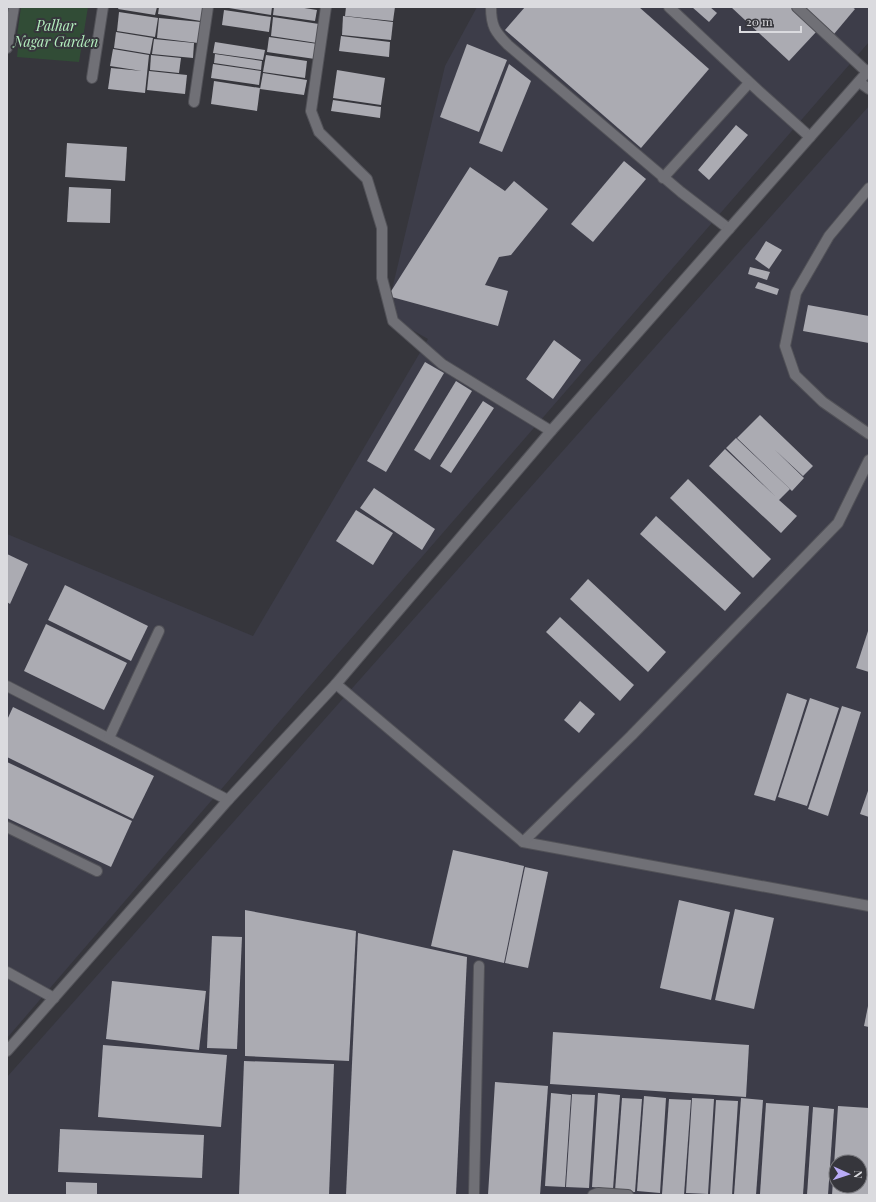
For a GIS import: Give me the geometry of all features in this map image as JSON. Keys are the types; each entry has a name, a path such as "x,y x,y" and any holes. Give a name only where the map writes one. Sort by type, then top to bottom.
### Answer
{"street":[{"path":"7,48 14,7"},
{"path":"92,78 103,7"},
{"path":"194,102 208,7"},
{"path":"326,7 311,111 319,132 367,179 382,228 382,278 393,321 442,364 551,431"},
{"path":"491,7 491,17 496,33 663,178 729,229"},
{"path":"669,7 749,83 810,137"},
{"path":"7,1051 228,800 336,684 551,431 868,71 797,7"},
{"path":"859,82 869,89"},
{"path":"663,178 749,83"},
{"path":"869,188 829,236 796,293 785,346 795,375 823,402 869,434"},
{"path":"523,842 631,736 838,523 869,460"},
{"path":"109,738 159,630"},
{"path":"336,684 523,842 869,906"},
{"path":"7,686 228,800"},
{"path":"7,828 97,871"},
{"path":"474,1195 479,966"},
{"path":"7,972 54,998"},
{"path":"593,1195 598,1193 628,1195"}],"shaded area":[{"path":"477,7 869,7 869,42 329,664 7,1038 7,534 253,636 428,339 386,315 445,66"},
{"path":"869,106 869,1195 7,1195 7,1077"}],"green space":[{"name":"Palhar Nagar Garden","path":"21,7 88,7 79,62 17,57 19,39 17,36"}],"building":[{"path":"119,7 157,7 155,15 118,9"},
{"path":"159,7 203,7 201,21 158,14"},
{"path":"223,7 272,7 271,15"},
{"path":"274,7 298,7 317,10 315,21 273,15"},
{"path":"346,7 395,7 393,21 345,16"},
{"path":"525,7 639,7 709,69 641,148 505,30"},
{"path":"692,7 710,7 717,13 709,22"},
{"path":"731,7 791,7 817,31 789,61"},
{"path":"805,7 852,7 855,9 834,34"},
{"path":"224,10 271,17 269,32 222,25"},
{"path":"119,12 158,18 155,37 117,31"},
{"path":"343,16 393,22 391,40 342,35"},
{"path":"273,17 319,24 317,43 271,36"},
{"path":"159,18 201,22 198,43 157,38"},
{"path":"116,32 153,38 150,54 114,48"},
{"path":"341,36 390,42 389,57 339,51"},
{"path":"269,37 318,44 315,59 267,52"},
{"path":"154,39 194,43 193,58 152,54"},
{"path":"215,42 265,50 263,60 213,53"},
{"path":"467,44 507,60 479,132 440,117"},
{"path":"113,49 149,55 145,93 108,89 111,68 142,71 110,66"},
{"path":"215,54 262,61 261,70 214,63"},
{"path":"151,55 181,58 179,73 150,70"},
{"path":"266,55 307,61 305,78 263,72"},
{"path":"213,64 261,71 259,85 211,78"},
{"path":"509,64 531,81 502,152 479,143"},
{"path":"337,70 385,78 381,105 333,98"},
{"path":"149,71 187,75 185,94 147,90"},
{"path":"263,73 307,80 304,95 260,89"},
{"path":"214,81 260,88 257,111 211,104"},
{"path":"333,100 381,107 380,118 331,111"},
{"path":"736,125 748,135 709,180 698,170"},
{"path":"67,143 127,147 125,181 65,177"},
{"path":"624,161 646,179 593,242 571,224"},
{"path":"470,167 505,191 514,181 548,209 511,255 499,257 485,285 508,291 498,326 388,296"},
{"path":"69,187 111,189 110,223 67,222"},
{"path":"766,241 782,250 769,269 755,259"},
{"path":"750,267 770,272 767,280 748,274"},
{"path":"758,282 779,289 777,295 755,288"},
{"path":"808,305 869,316 869,343 803,331"},
{"path":"554,340 581,360 553,399 526,379"},
{"path":"425,362 444,373 386,472 367,461"},
{"path":"456,381 472,391 430,460 414,450"},
{"path":"483,401 494,408 451,473 440,466"},
{"path":"760,415 813,466 803,476 774,449 804,478 792,491 737,438"},
{"path":"736,438 790,489 779,500 797,516 781,533 709,466 725,449 776,497 726,448"},
{"path":"688,479 771,559 753,578 670,498"},
{"path":"374,488 435,529 422,550 360,508"},
{"path":"356,510 393,533 373,565 336,541"},
{"path":"656,516 741,593 725,611 640,534"},
{"path":"7,554 28,564 10,604 7,602"},
{"path":"588,579 666,652 648,672 570,599"},
{"path":"65,585 148,626 131,661 48,620"},
{"path":"560,617 634,685 620,701 546,632"},
{"path":"46,624 127,663 104,710 24,671"},
{"path":"869,628 869,672 856,668"},
{"path":"787,693 807,700 775,801 754,795"},
{"path":"810,698 839,708 807,806 778,797"},
{"path":"580,701 595,714 579,733 564,720"},
{"path":"842,706 861,712 828,816 808,809"},
{"path":"13,707 154,776 133,819 7,757 7,720"},
{"path":"7,762 132,821 111,867 7,818"},
{"path":"869,788 869,817 860,814"},
{"path":"453,850 524,866 504,963 431,946"},
{"path":"525,867 548,872 528,968 505,963"},
{"path":"679,900 730,912 711,1000 660,988"},
{"path":"735,909 774,918 754,1009 715,1000"},
{"path":"245,910 356,931 349,1061 245,1056"},
{"path":"358,933 467,957 456,1195 346,1195"},
{"path":"212,936 242,937 237,1049 207,1048"},
{"path":"112,981 206,991 199,1050 106,1039"},
{"path":"869,1006 869,1027 864,1026"},
{"path":"553,1032 749,1045 746,1097 550,1084"},
{"path":"103,1045 227,1055 221,1127 98,1117"},
{"path":"244,1061 334,1064 329,1195 239,1195"},
{"path":"495,1082 548,1086 540,1195 488,1195"},
{"path":"551,1093 571,1095 565,1187 545,1186"},
{"path":"598,1093 620,1095 613,1189 592,1187"},
{"path":"572,1094 595,1095 589,1188 566,1187"},
{"path":"644,1096 666,1098 660,1193 637,1191"},
{"path":"622,1098 642,1099 635,1192 615,1191"},
{"path":"692,1098 714,1099 708,1194 686,1193"},
{"path":"741,1098 763,1100 756,1195 734,1195"},
{"path":"669,1099 691,1100 684,1195 662,1194"},
{"path":"716,1100 738,1101 732,1195 710,1194"},
{"path":"766,1103 809,1106 803,1195 760,1194"},
{"path":"838,1106 869,1108 869,1195 832,1195 868,1194 868,1154 835,1154"},
{"path":"813,1107 834,1109 831,1154 828,1154 828,1195 807,1195"},
{"path":"60,1129 204,1135 202,1178 58,1172"},
{"path":"66,1182 97,1183 97,1195 66,1195"}]}
